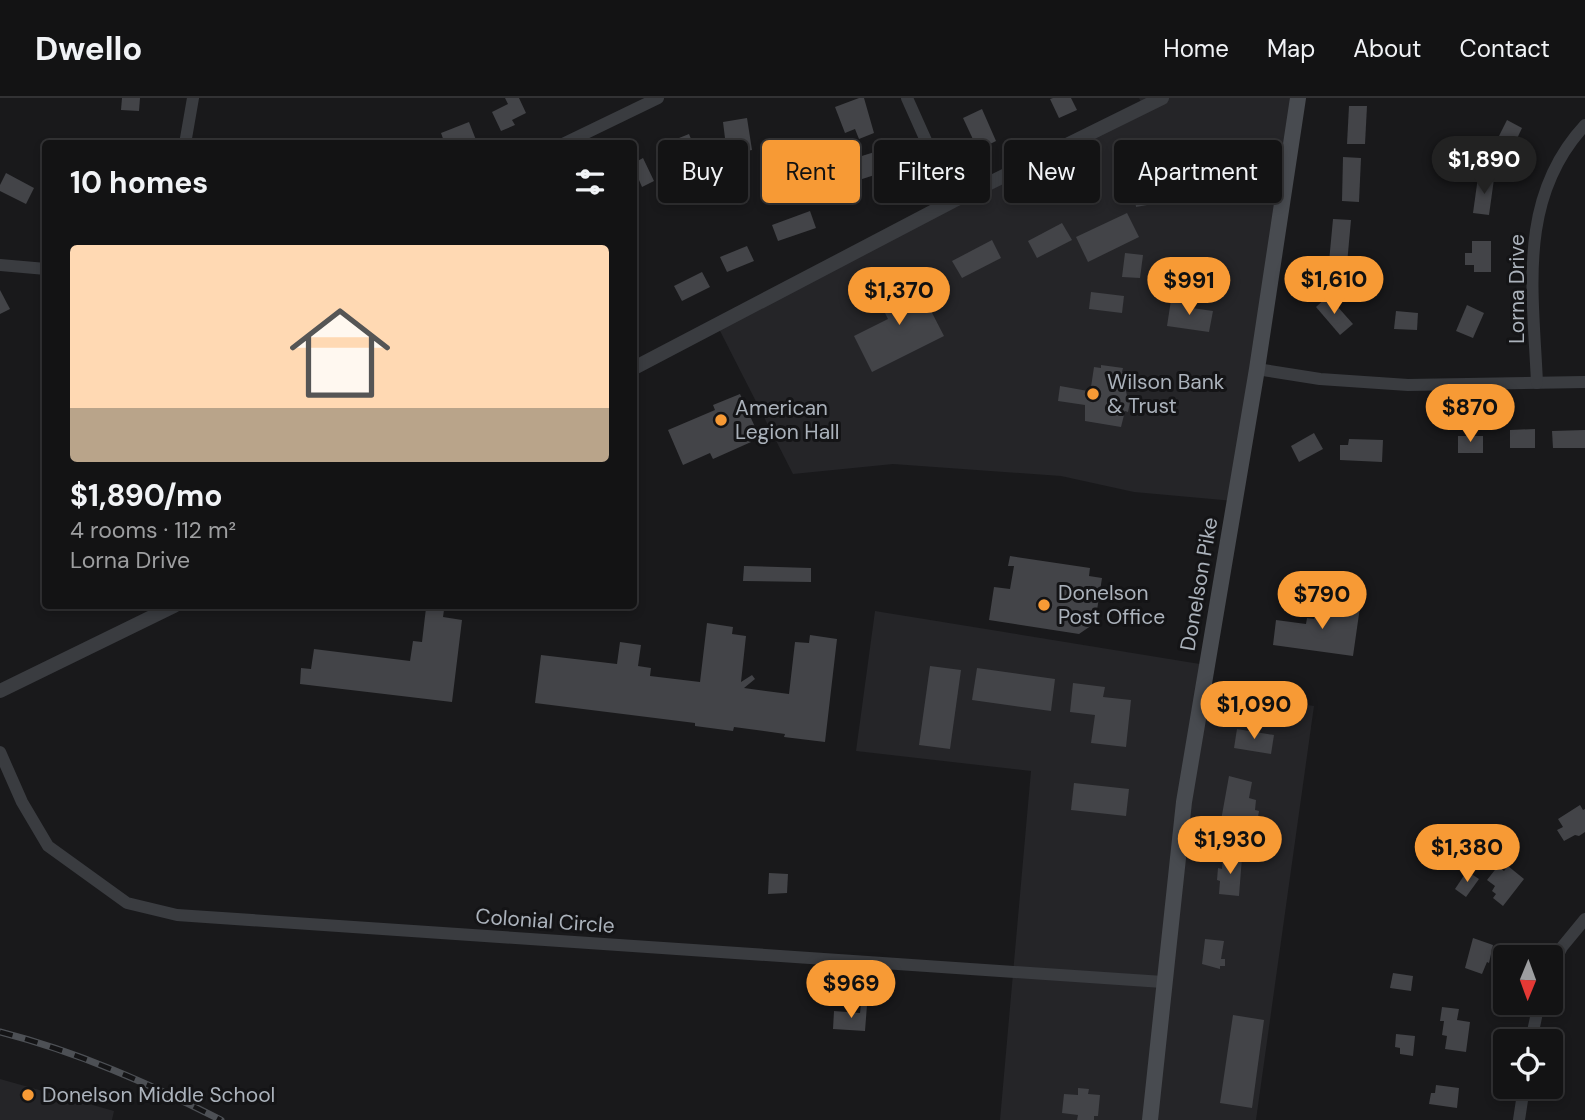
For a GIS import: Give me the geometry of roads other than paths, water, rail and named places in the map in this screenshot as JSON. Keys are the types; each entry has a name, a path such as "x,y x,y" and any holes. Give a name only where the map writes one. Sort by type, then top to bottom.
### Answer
{"main road":[{"name":"Donelson Pike","path":"1150,1120 1177,853 1189,768 1298,98"}],"street":[{"path":"186,140 194,98"},
{"path":"571,140 658,98"},
{"path":"907,98 926,140"},
{"path":"990,182 1141,102 1162,98"},
{"name":"Lorna Drive","path":"1537,383 1534,265 1538,214 1557,162 1585,125"},
{"path":"637,366 949,203"},
{"path":"0,265 42,269"},
{"path":"1256,369 1320,379 1408,386 1585,382"},
{"path":"0,691 168,609"},
{"name":"Colonial Circle","path":"0,752 22,803 48,846 127,903 177,915 1163,982"},
{"path":"1563,946 1585,919"},
{"path":"1519,1120 1522,1099"}],"railway":[{"path":"0,1032 113,1070 221,1120"}],"place":[{"name":"Wilson Bank & Trust","path":"1093,394"},
{"name":"American Legion Hall","path":"721,420"},
{"name":"Donelson Post Office","path":"1044,605"},
{"name":"Donelson Middle School","path":"28,1095"}]}
